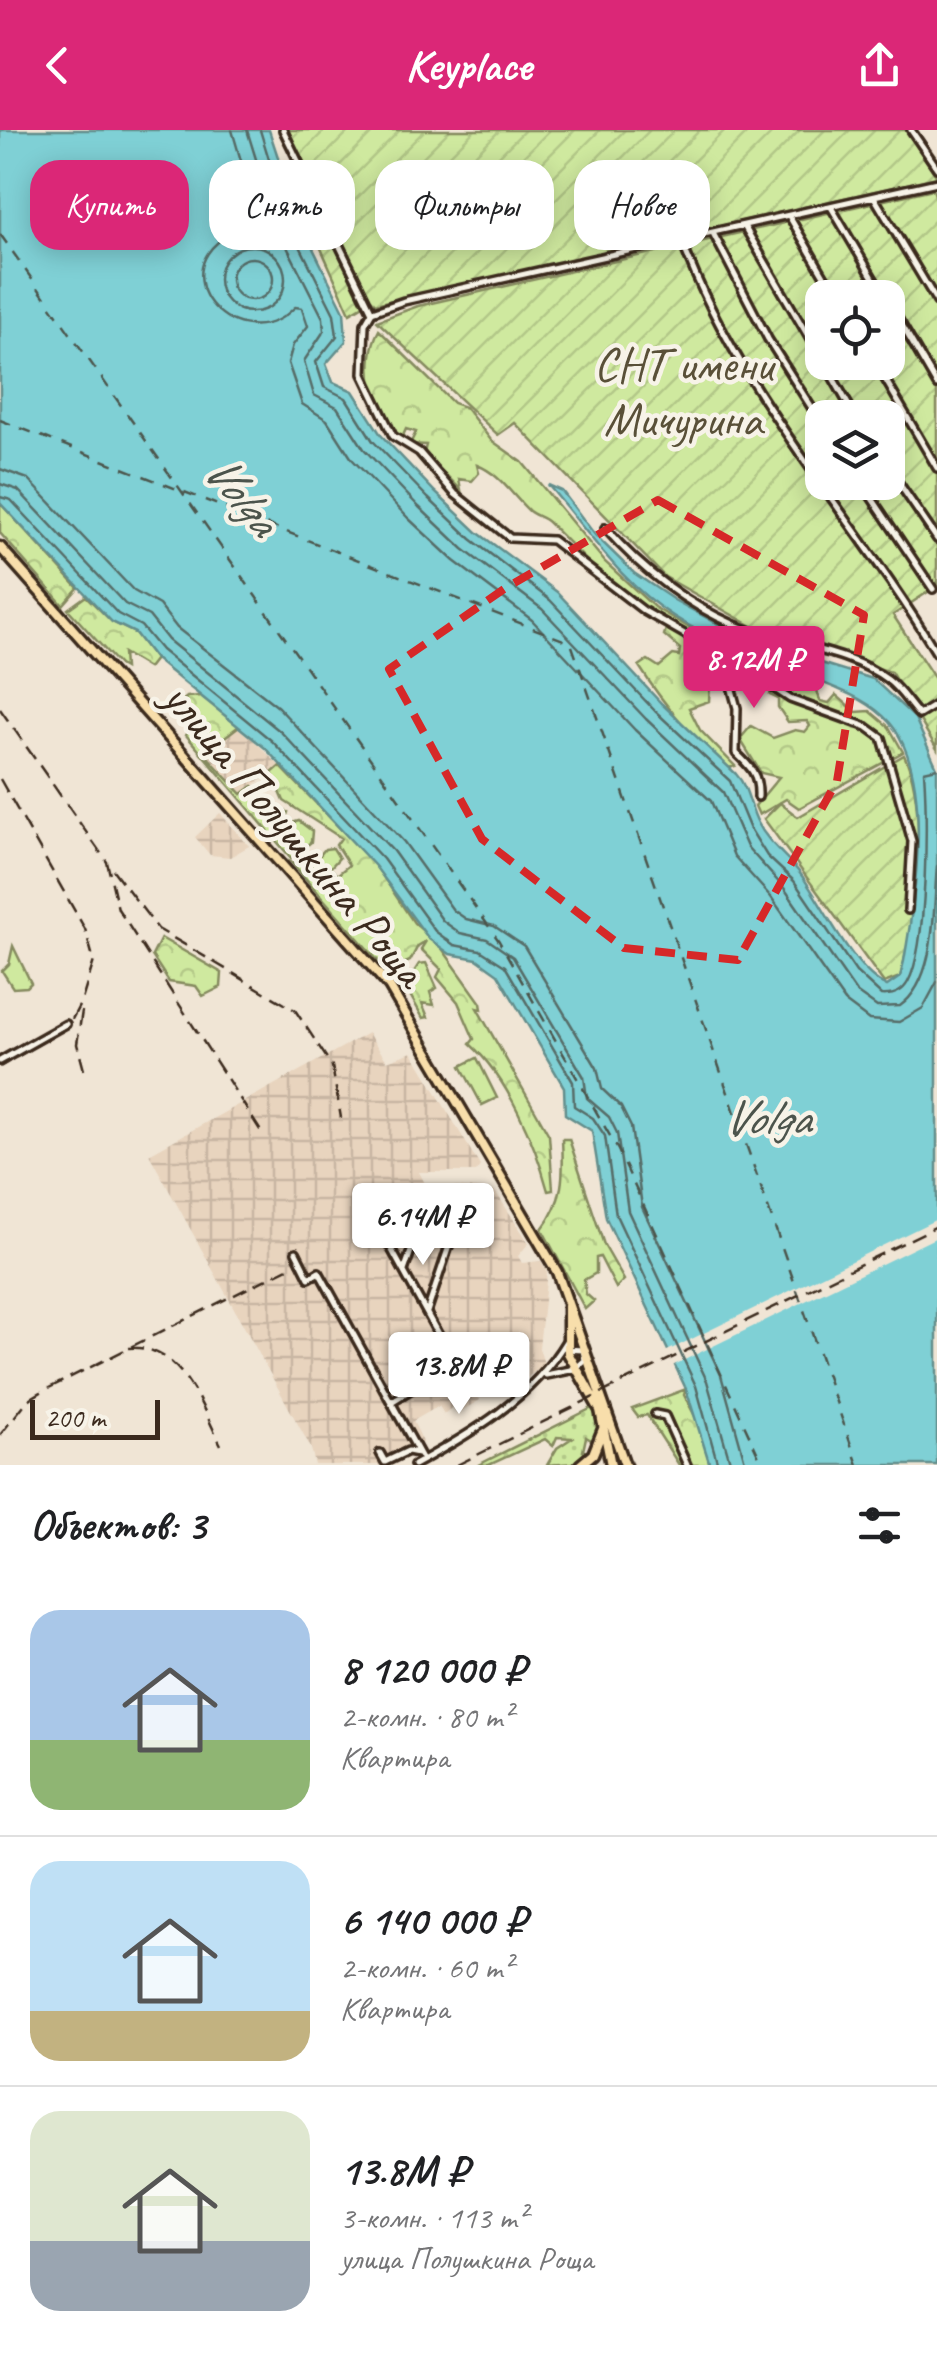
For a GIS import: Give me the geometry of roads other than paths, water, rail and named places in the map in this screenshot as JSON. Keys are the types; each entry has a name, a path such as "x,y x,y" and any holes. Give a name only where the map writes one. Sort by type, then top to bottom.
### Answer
{"main road":[{"name":"улица Полушкина Роща","path":"0,547 383,978 567,1292 625,1465"},
{"path":"567,1292 566,1345 575,1369 592,1390 604,1425 610,1465"},
{"path":"580,1465 593,1454 604,1425"}],"street":[{"path":"284,130 372,312"},
{"path":"911,130 937,168"},
{"path":"807,400 768,340 712,233 937,182"},
{"path":"874,197 937,302"},
{"path":"832,207 874,280"},
{"path":"789,216 826,280"},
{"path":"744,226 805,331"},
{"path":"630,250 484,281 372,312 365,324 363,374 393,436 419,452 455,494 510,538 552,540 644,612 700,644 725,664 748,671 790,698 867,727 882,738 912,841 908,910"},
{"path":"687,250 718,319 762,396 937,654"},
{"path":"905,332 937,385"},
{"path":"886,380 937,468"},
{"path":"905,492 937,539"},
{"path":"873,500 933,589"},
{"path":"605,528 637,564 699,606 787,644 868,669 889,681 919,715 937,704"},
{"path":"725,664 737,708 736,753 752,768 759,782 758,797"},
{"path":"0,1060 66,1024"},
{"path":"377,1222 454,1363 391,1402"},
{"path":"404,1271 417,1234"},
{"path":"427,1313 453,1234"},
{"path":"296,1252 310,1278 319,1272 422,1457"},
{"path":"414,1465 504,1409 548,1373 575,1369 586,1352 566,1345 535,1382"},
{"path":"655,1414 665,1416 687,1465"},
{"path":"380,1453 385,1462 408,1451 422,1457"}],"water":[{"name":"Volga","path":"0,130 269,130 279,160 209,160 209,250 314,250 344,311 346,341 326,364 333,382 353,391 381,435 435,492 477,532 557,592 662,704 736,774 763,831 802,876 851,953 887,986 900,977 904,961 918,847 915,786 909,759 894,728 857,698 713,638 654,603 621,572 548,485 562,491 595,535 634,573 674,600 749,641 873,679 915,718 937,768 937,1465 710,1465 686,1389 606,1218 592,1131 565,1114 564,1087 498,974 477,959 450,954 429,939 375,866 265,748 155,659 135,633 112,622 0,503"}],"railway":[{"path":"0,709 107,862 118,909 262,1133"},
{"path":"0,779 85,929 94,961 82,1000 68,1027 0,1067"},
{"path":"113,870 158,929 295,1010 332,1066 341,1118"},
{"path":"82,1011 77,1044 84,1070"},
{"path":"457,1465 937,1226"},
{"path":"0,1435 28,1400 43,1391 296,1264"},
{"path":"128,1348 146,1349 175,1366 197,1396 221,1445"}],"park label":[{"name":"СНТ имени Мичурина","path":"683,390"}]}
